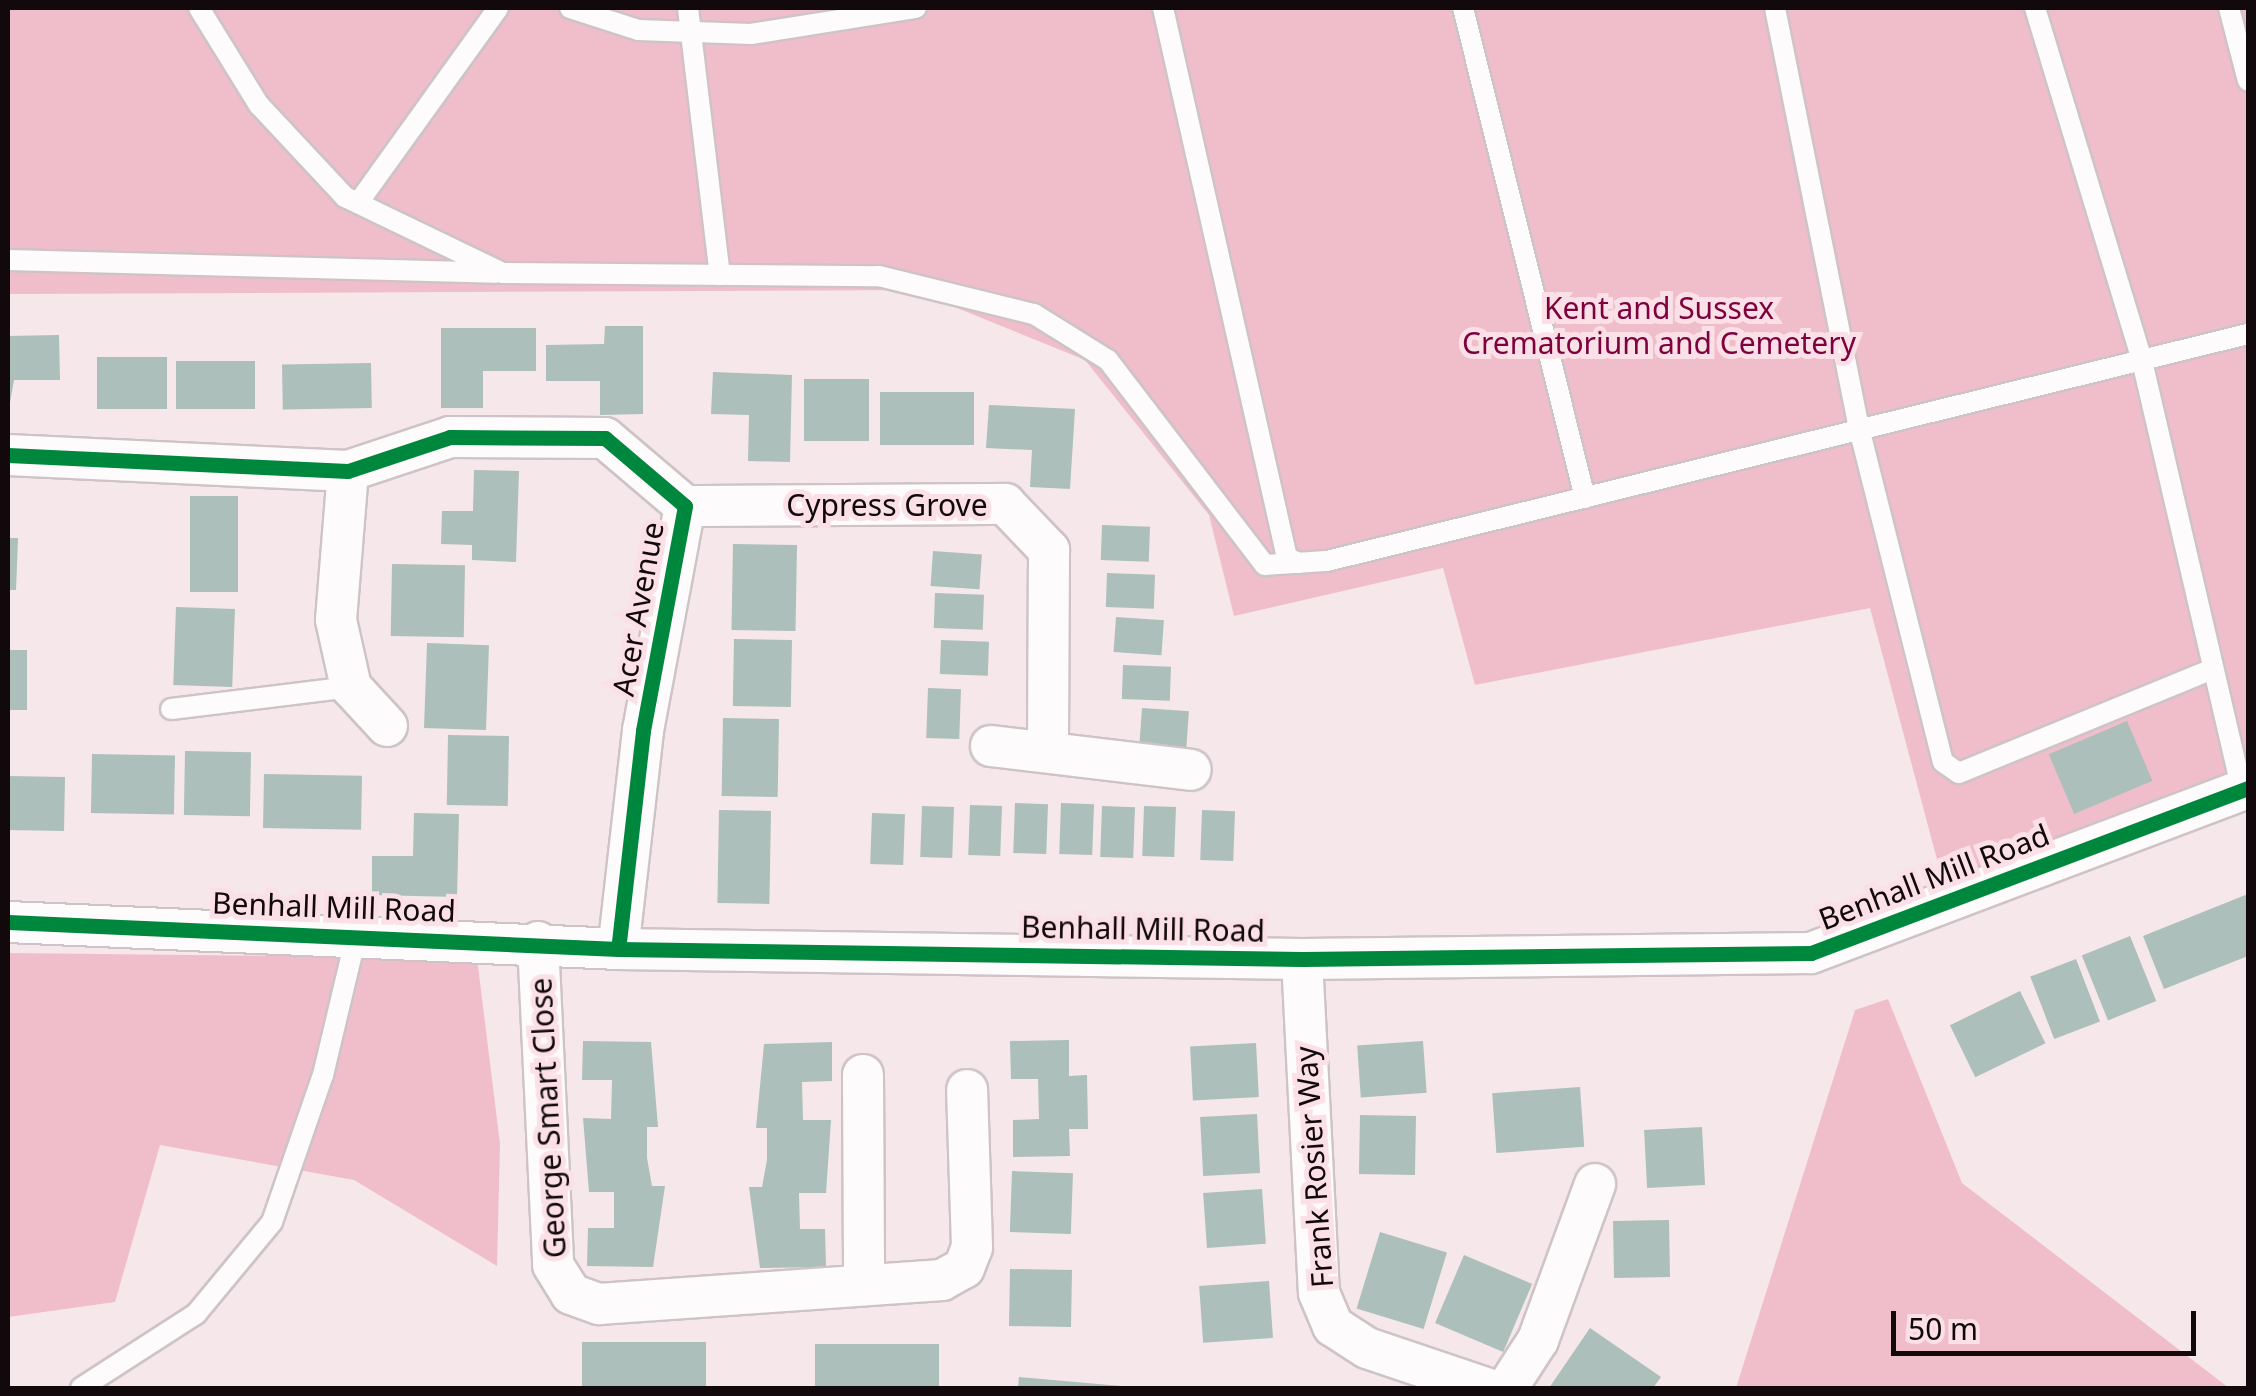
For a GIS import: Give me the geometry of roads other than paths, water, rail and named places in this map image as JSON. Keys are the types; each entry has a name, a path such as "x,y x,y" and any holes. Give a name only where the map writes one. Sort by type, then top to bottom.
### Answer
{"street":[{"name":"Acer Avenue","path":"8,456 348,470 450,438 605,438 685,506 643,731 618,949"},
{"path":"348,470 336,620 352,687 387,726"},
{"name":"Cypress Grove","path":"685,506 1005,504 1049,550 1048,750"},
{"path":"990,746 1191,770"},
{"name":"Benhall Mill Road","path":"8,922 538,942 618,949 1302,960 1810,953 2245,790"},
{"name":"George Smart Close","path":"538,942 553,1265 571,1294 599,1304 942,1280 964,1268 972,1247 967,1090"},
{"name":"Frank Rosier Way","path":"1302,960 1319,1293 1333,1326 1366,1348 1486,1388"},
{"path":"863,1075 864,1283"},
{"path":"1507,1388 1538,1340 1595,1184"}],"lane":[{"path":"198,8 259,105 358,203 503,273"},
{"path":"358,203 498,8"},
{"path":"570,8 638,30 751,34 916,8"},
{"path":"688,8 720,275"},
{"path":"1163,8 1288,558 1299,563"},
{"path":"1463,8 1584,498"},
{"path":"1775,8 1860,432 1944,762 1958,773 2213,668"},
{"path":"2035,8 2142,361 2245,790"},
{"path":"2229,8 2248,81"},
{"path":"8,260 503,273 879,276 1034,314 1108,360 1198,470 1249,555 1264,565 1299,563 1584,498 2248,334"},
{"path":"171,709 352,687"},
{"path":"80,1388 196,1314 272,1222 324,1075 356,937"}],"park label":[{"name":"Kent and Sussex Crematorium and Cemetery","path":"1659,325"}]}
